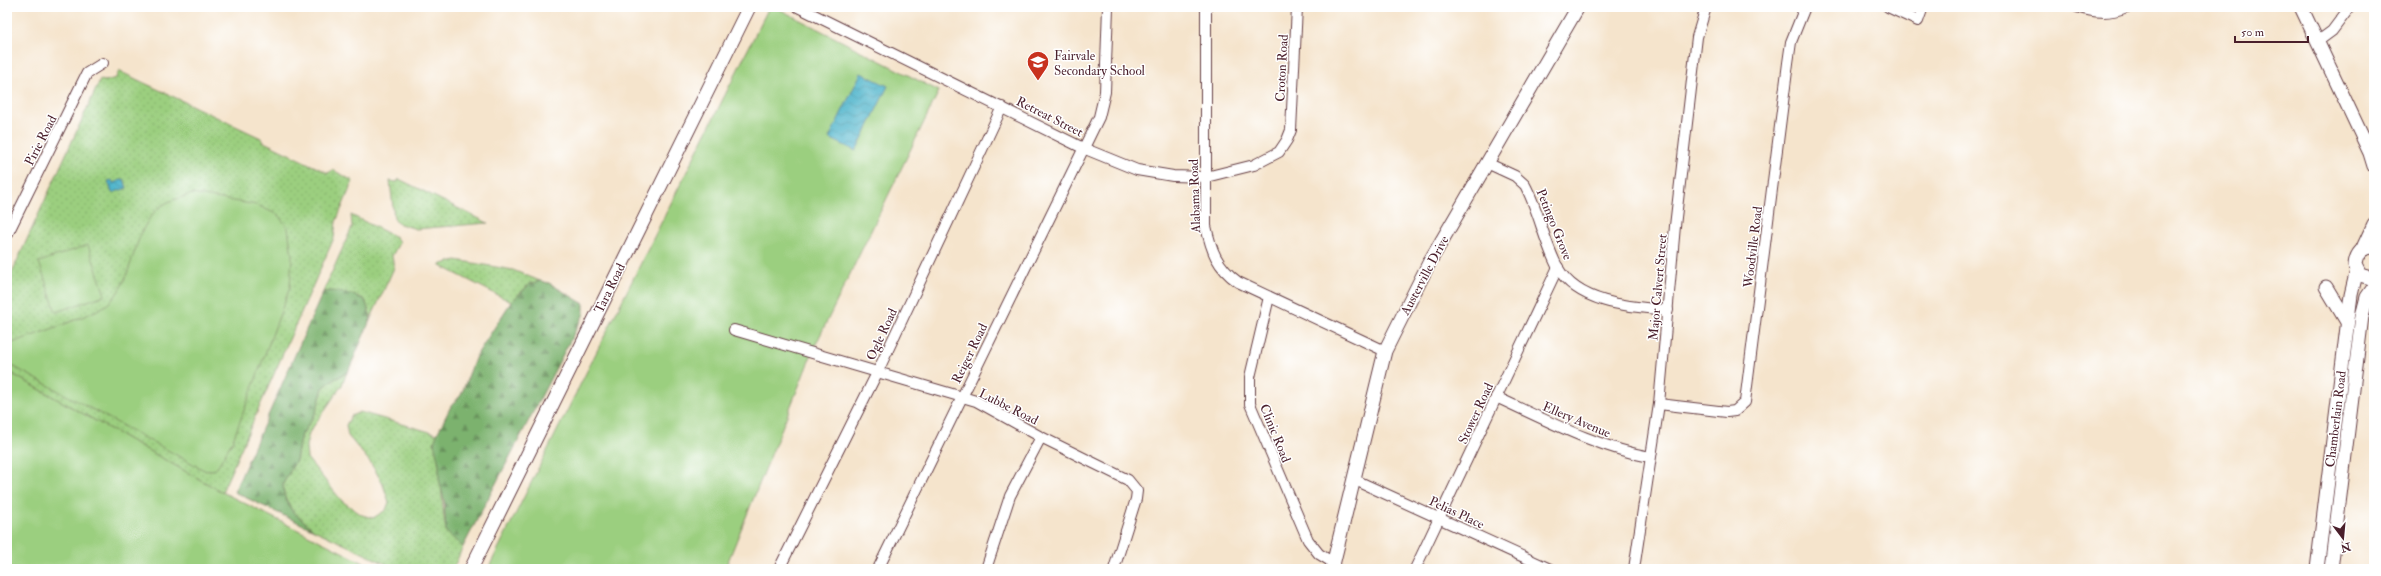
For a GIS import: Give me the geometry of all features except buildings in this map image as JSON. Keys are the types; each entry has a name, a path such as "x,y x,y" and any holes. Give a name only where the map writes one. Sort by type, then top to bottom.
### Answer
{"street":[{"name":"Tara Road","path":"471,569 749,7"},
{"name":"Retreat Street","path":"798,7 1083,148 1143,172 1173,176 1206,177 1254,165 1279,152 1287,140 1290,130"},
{"name":"Reiger Road","path":"878,569 1102,107 1108,7"},
{"name":"Alabama Road","path":"1206,7 1206,226 1215,258 1221,268 1238,282 1385,351"},
{"name":"Croton Road","path":"1290,130 1297,7"},
{"name":"Austerville Drive","path":"1333,566 1385,351 1430,261 1578,7"},
{"name":"Major Calvert Street","path":"1634,569 1659,404 1675,226 1697,37 1706,7"},
{"name":"Woodville Road","path":"1659,404 1727,412 1735,411 1746,402 1791,42 1805,7"},
{"path":"1888,7 1918,21 1923,7"},
{"path":"2077,7 2094,12 2109,12 2127,7"},
{"path":"2301,7 2370,153 2374,166"},
{"path":"2317,42 2332,31 2350,7"},
{"name":"Pirie Road","path":"7,235 87,73 103,63"},
{"name":"Ogle Road","path":"779,569 878,371 1002,107"},
{"name":"Petingo Grove","path":"1487,162 1515,176 1525,185 1558,267 1571,282 1606,301 1617,305 1668,310"},
{"path":"2368,248 2374,224"},
{"name":"Chamberlain Road","path":"2317,569 2347,322 2353,280 2357,270 2355,259 2368,248"},
{"name":"Stower Road","path":"1415,569 1558,267"},
{"path":"2357,270 2365,278 2374,279"},
{"name":"Chamberlain Road","path":"2331,569 2362,316 2367,297 2374,286"},
{"path":"2326,287 2347,322"},
{"name":"Clinic Road","path":"1269,297 1250,377 1250,404 1308,540 1333,566"},
{"name":"Lubbe Road","path":"734,330 878,371 984,405 1041,437 1128,480 1137,491 1114,569"},
{"name":"Ellery Avenue","path":"1496,397 1592,441 1625,453 1650,458"},
{"path":"986,569 1010,496 1041,437"},
{"name":"Pelias Place","path":"1353,479 1550,569"}],"green space":[{"path":"769,7 775,7 939,91 815,346 725,569 488,569"},
{"path":"119,71 261,138 264,142 328,173 333,170 353,181 336,222 334,238 222,492 7,371 7,283 100,80 105,81 116,78"},
{"path":"399,179 488,223 416,229 397,223 394,218 390,181 397,182"},
{"path":"192,194 257,205 278,215 288,228 292,256 290,287 233,440 216,469 206,471 7,363 7,345 78,319 104,307 111,301 126,277 141,234 156,210 168,202"},
{"path":"351,215 396,237 399,243 392,256 394,268 371,318 365,300 351,294 323,292 352,227"},
{"path":"88,245 105,295 56,312 39,262"},
{"path":"456,260 513,270 540,281 530,284 511,302 439,265"},
{"path":"540,281 549,283 584,304 584,314 463,547 446,532 444,500 439,479 439,464 434,443 451,406 461,395 476,356 511,302 530,284"},
{"path":"333,291 351,294 365,300 371,318 348,372 331,381 323,388 316,412 300,438 296,460 283,484 284,495 292,511 314,530 234,492 323,292"},
{"path":"7,371 222,492 376,569 7,569"},
{"path":"347,372 342,385 309,433 306,446 307,458 342,501 362,515 373,518 386,510 389,502 382,482 370,462 348,436 346,425 351,416 360,412 437,434 436,446 446,531 463,547 453,569 396,569 314,530 292,511 284,495 283,484 296,460 300,438 316,412 323,388 331,381"}],"water":[{"path":"861,73 888,86 856,151 829,138"},
{"path":"124,179 127,188 112,193 108,181 112,180 113,183"}],"place":[{"name":"Fairvale Secondary School","path":"1038,82"}]}
